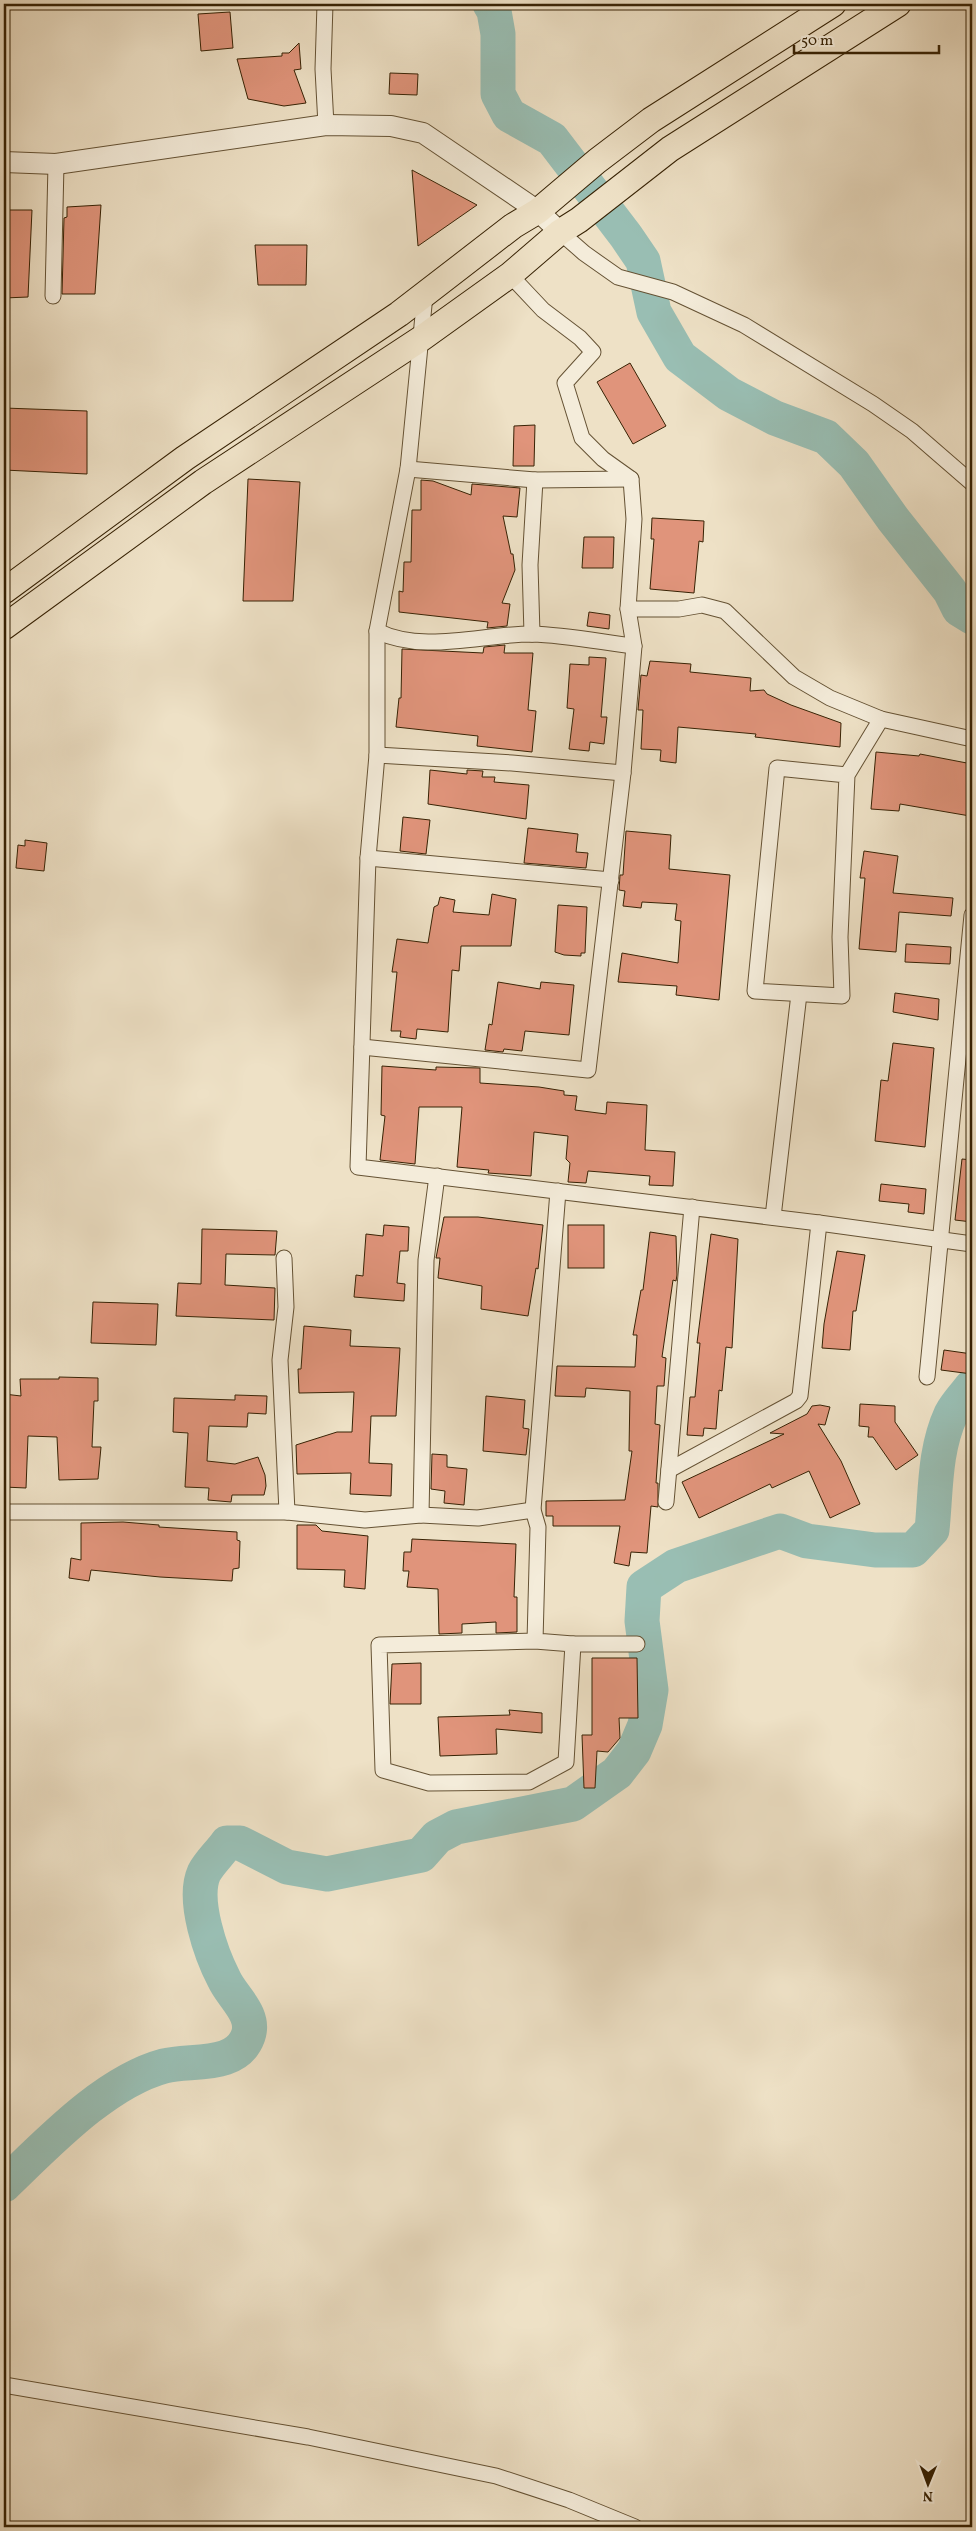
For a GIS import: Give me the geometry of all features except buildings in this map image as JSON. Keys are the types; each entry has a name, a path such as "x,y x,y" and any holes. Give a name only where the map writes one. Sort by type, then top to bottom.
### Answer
{"main road":[{"path":"4,591 185,458 399,314 513,226 538,212 597,161 651,120 833,4"},
{"path":"4,627 203,482 422,338 510,275 670,149 898,4"}],"street":[{"path":"325,4 323,69 326,125"},
{"path":"4,162 56,164 326,125 391,126 423,133 538,212 570,226 584,253 618,278 673,292 744,325 873,404 912,431 972,483"},
{"path":"53,296 56,164"},
{"path":"510,275 543,310 580,338 593,352 565,383 582,438 603,459 631,478"},
{"path":"425,294 408,469 377,632 377,755 368,858 358,1167 773,1217 972,1244"},
{"path":"408,469 535,480 631,478"},
{"path":"362,1047 588,1070 623,773 634,646 628,609 634,518 631,478"},
{"path":"532,634 530,565 535,480"},
{"path":"628,609 679,609 702,606 725,611 794,677 830,698 881,719 972,739"},
{"path":"377,632 392,639 432,641 532,634 634,646"},
{"path":"847,775 777,768 755,991 842,996 840,937 847,775 881,719"},
{"path":"377,755 512,763 623,773"},
{"path":"368,858 610,880"},
{"path":"927,1377 940,1240 968,993 972,915"},
{"path":"773,1217 799,994"},
{"path":"421,1515 426,1260 437,1176"},
{"path":"535,1641 538,1527 533,1510 558,1191"},
{"path":"666,1502 692,1207"},
{"path":"668,1470 796,1401 800,1396 819,1223"},
{"path":"284,1258 286,1307 280,1360 287,1512"},
{"path":"4,1512 287,1512 365,1520 421,1515 478,1518 533,1510"},
{"path":"573,1644 566,1762 529,1782 429,1783 383,1770 379,1645 535,1641 573,1644 637,1644"},
{"path":"4,2385 308,2437 496,2476 569,2500 635,2527"}],"waterway":[{"path":"490,4 494,11 498,34 498,94 509,115 552,139 626,236 643,261 654,312 680,357 729,394 775,418 826,437 854,464 893,519 950,591 959,609 972,617"},
{"path":"4,2185 58,2133 120,2085 164,2066 223,2058 234,2054 242,2046 248,2036 249,2020 224,1979 214,1956 205,1927 200,1897 204,1873 227,1843 240,1843 287,1867 327,1874 421,1855 437,1837 456,1827 573,1804 617,1773 634,1751 645,1725 651,1690 642,1621 644,1587 676,1566 780,1531 807,1541 875,1550 913,1550 932,1530 937,1471 945,1428 958,1403 972,1386"}]}
